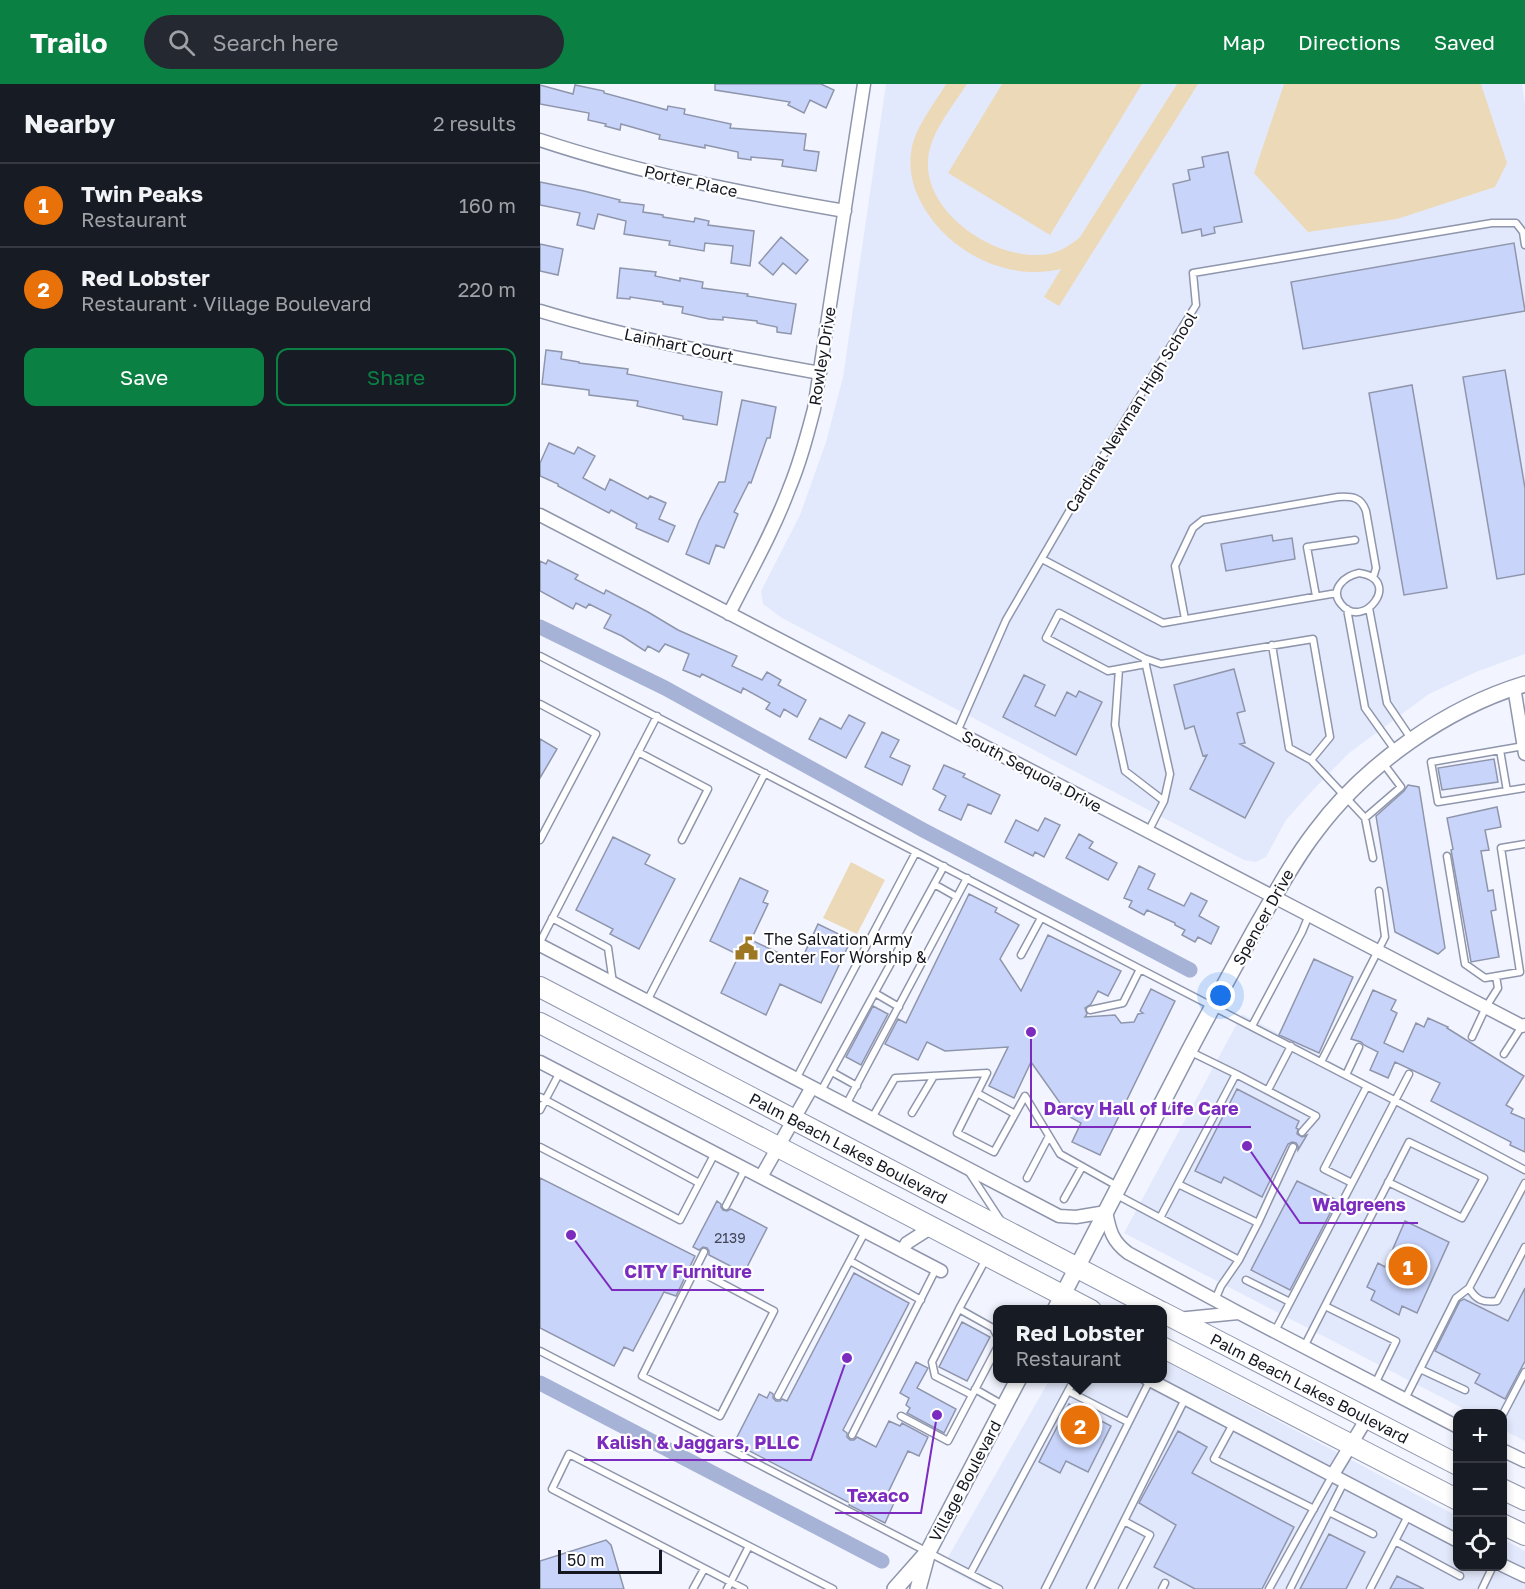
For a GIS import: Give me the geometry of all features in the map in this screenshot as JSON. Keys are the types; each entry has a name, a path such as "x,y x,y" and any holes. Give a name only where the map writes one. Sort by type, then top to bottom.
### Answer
{"main road":[{"name":"Palm Beach Lakes Boulevard","path":"540,987 1149,1305"},
{"name":"Palm Beach Lakes Boulevard","path":"540,1023 987,1256 1059,1302"},
{"name":"Palm Beach Lakes Boulevard","path":"1170,1315 1454,1463"},
{"name":"Palm Beach Lakes Boulevard","path":"1167,1350 1453,1497"},
{"path":"1507,1491 1525,1500"},
{"path":"1507,1526 1525,1535"}],"street":[{"name":"Rowley Drive","path":"729,614 773,527 789,489 808,430 820,373 864,84"},
{"name":"Porter Place","path":"540,140 676,178 742,193 845,211"},
{"name":"Lainhart Court","path":"540,311 629,335 820,373"},
{"name":"South Sequoia Drive","path":"540,515 1524,1025"},
{"name":"Spencer Drive","path":"1077,1267 1213,1006 1293,863 1317,829 1345,797 1382,763 1413,740 1457,713 1495,694 1520,686"},
{"path":"1520,686 1524,750"},
{"path":"540,943 1059,1216 1076,1217 1106,1212 1110,1231 1122,1248 1239,1313 1453,1424"},
{"path":"540,1062 939,1270"},
{"path":"761,1177 794,1119 817,1090"},
{"path":"902,1251 907,1243 933,1227"},
{"path":"1059,1302 1077,1267"},
{"path":"1170,1315 1239,1313"},
{"name":"Village Boulevard","path":"918,1589 928,1552 1016,1383"},
{"path":"1155,1383 1453,1538"},
{"path":"1332,1476 1367,1418"},
{"path":"1507,1452 1525,1460"},
{"name":"Village Boulevard","path":"895,1589 928,1552"},
{"path":"1507,1566 1525,1576"}],"lane":[{"name":"Cardinal Newman High School","path":"957,732 1006,620 1196,305 1193,273 1492,223 1515,223 1523,232 1525,245"},
{"path":"1185,619 1175,566 1192,528 1203,520 1338,496 1350,496 1364,504 1366,511 1376,568 1373,578"},
{"path":"1316,596 1307,547 1355,540"},
{"path":"1042,559 1163,623 1337,593"},
{"path":"1359,573 1373,578 1379,590 1375,604 1362,611 1347,609 1341,605 1337,593 1339,584 1344,578 1359,573"},
{"path":"1347,609 1365,708 1396,752"},
{"path":"1369,609 1387,703 1413,740"},
{"path":"1145,661 1108,671 1046,638 1059,613 1145,661 1161,664 1313,639 1330,737 1311,760"},
{"path":"1272,645 1289,748 1311,760 1365,818 1373,858"},
{"path":"540,656 1322,1062 1525,1170"},
{"path":"1145,661 1170,774 1164,801 1148,832"},
{"path":"1119,669 1115,725 1125,771 1164,801"},
{"path":"540,704 596,734 541,836"},
{"path":"540,943 657,716"},
{"path":"1500,750 1507,791"},
{"path":"1524,750 1500,750 1431,762 1438,802 1525,788"},
{"path":"638,752 708,789 682,840"},
{"path":"1365,818 1401,787 1382,763"},
{"path":"647,1001 765,773"},
{"path":"1447,856 1465,964 1485,978 1521,972 1501,848 1525,844"},
{"path":"796,1079 916,852"},
{"path":"817,1090 832,1072 944,866"},
{"path":"846,1105 967,878"},
{"path":"934,884 957,897"},
{"path":"1322,1062 1385,937 1379,891"},
{"path":"1252,1026 1309,915"},
{"path":"552,918 608,948 613,983"},
{"path":"1021,955 1041,918"},
{"path":"1090,1010 1123,1003 1140,969"},
{"path":"1472,1037 1498,988 1496,976"},
{"path":"875,993 899,1007"},
{"path":"1504,1054 1524,1025"},
{"path":"1268,1090 1291,1046"},
{"path":"1346,1075 1359,1047"},
{"path":"1189,1051 1316,1116 1302,1132"},
{"path":"540,1110 543,1098 560,1072"},
{"path":"832,1072 857,1086"},
{"path":"872,1118 895,1078 987,1073 957,1133 994,1152 1025,1096 1060,1155 1160,1218 1239,1260"},
{"path":"1160,1218 1236,1074"},
{"path":"1275,1331 1408,1074"},
{"path":"912,1113 934,1076"},
{"path":"1352,1183 1324,1169 1367,1086"},
{"path":"977,1093 1015,1114"},
{"path":"543,1098 699,1183"},
{"path":"1027,1178 1049,1136"},
{"path":"1304,1347 1388,1182 1409,1142 1484,1178 1462,1218 1388,1182"},
{"path":"540,1147 680,1220 715,1153"},
{"path":"1215,1300 1258,1223 1293,1147"},
{"path":"966,1167 1008,1231"},
{"path":"1064,1199 1082,1167"},
{"path":"726,1206 745,1169"},
{"path":"1404,1399 1456,1298 1469,1288 1525,1183"},
{"path":"1178,1184 1258,1223"},
{"path":"778,1396 865,1232"},
{"path":"1469,1288 1480,1300 1497,1301 1525,1246"},
{"path":"695,1269 774,1311 720,1416 642,1376 695,1269 704,1252"},
{"path":"987,1256 932,1362 935,1376 1005,1406"},
{"path":"850,1261 921,1300"},
{"path":"852,1435 921,1300 939,1270"},
{"path":"1246,1280 1290,1302"},
{"path":"1325,1306 1396,1341 1375,1384"},
{"path":"959,1310 993,1328"},
{"path":"540,1351 829,1497 999,1589"},
{"path":"901,1416 948,1441 993,1355"},
{"path":"989,1362 993,1361"},
{"path":"1420,1369 1465,1390"},
{"path":"1506,1409 1525,1372"},
{"path":"970,1574 1072,1383"},
{"path":"1045,1589 1146,1383"},
{"path":"1068,1391 1128,1422"},
{"path":"1090,1589 1185,1399"},
{"path":"1233,1424 1214,1459 1314,1509"},
{"path":"744,1589 729,1586 704,1569 552,1489 569,1454 833,1589"},
{"path":"1269,1589 1332,1476"},
{"path":"1290,1589 1344,1482"},
{"path":"1329,1512 1373,1533"},
{"path":"1370,1589 1408,1516"},
{"path":"1122,1589 1150,1535 1124,1521"},
{"path":"1395,1541 1460,1576"},
{"path":"729,1586 749,1546"},
{"path":"693,1589 704,1569"},
{"path":"1483,1589 1491,1571"}],"shaded area":[{"path":"886,84 1522,84 1525,104 1525,654 1476,672 1429,694 1349,753 1286,820 1266,857 1256,862 1244,860 782,618 763,604 761,591 800,515 826,442 843,377"},
{"path":"946,84 967,84 937,131 929,151 930,181 939,200 952,217 988,243 1029,255 1053,253 1080,237 1177,84 1198,84 1059,306 1044,297 1061,269 1042,272 1023,271 986,262 969,253 940,229 920,200 911,170 913,144 920,126"},
{"path":"1002,84 1142,84 1050,235 948,173"},
{"path":"1284,84 1481,84 1507,163 1495,187 1397,219 1308,232 1254,173"},
{"path":"851,862 885,880 857,934 823,918"},
{"path":"1242,1014 1525,1166 1525,1441 1507,1432 1507,1409 1464,1409 1124,1233"},
{"path":"1167,1362 1453,1514 1453,1571 1507,1571 1507,1541 1525,1551 1525,1589 986,1589 943,1566 1048,1383 1167,1383"}],"building":[{"path":"715,84 821,84 834,90 826,108 810,100 804,113 788,105 790,102 715,90"},
{"path":"540,85 573,94 575,85 604,91 604,93 667,110 668,106 685,109 684,114 731,124 730,128 806,134 804,150 819,152 816,171 782,166 783,160 738,158 738,152 659,139 660,135 621,124 620,130 605,126 606,124 588,120 589,113 540,104"},
{"path":"1228,152 1242,222 1214,227 1215,233 1202,236 1201,229 1182,233 1173,184 1190,180 1188,170 1204,167 1202,157"},
{"path":"540,182 620,200 619,202 644,205 643,212 663,215 663,217 694,222 695,218 709,221 708,225 754,231 750,266 731,263 733,246 705,243 704,251 669,245 670,241 624,234 626,221 598,214 594,229 577,225 580,213 540,205"},
{"path":"781,237 808,260 796,274 783,263 773,275 759,263"},
{"path":"1514,243 1525,311 1303,349 1291,282"},
{"path":"540,244 563,249 558,275 540,271"},
{"path":"620,268 656,272 655,276 680,281 680,278 703,282 702,288 748,294 747,296 796,304 791,334 777,332 777,327 757,323 757,321 723,317 723,320 709,319 682,313 683,307 663,304 663,302 630,297 630,299 617,298"},
{"path":"546,350 562,352 561,359 628,369 627,374 722,392 717,425 683,419 683,416 637,406 638,401 589,395 589,390 542,384"},
{"path":"1505,370 1525,488 1525,574 1497,579 1463,377"},
{"path":"1412,385 1447,588 1404,595 1369,393"},
{"path":"742,400 776,407 770,438 767,438 751,483 749,482 734,512 738,514 724,548 716,545 709,564 686,554 699,521 719,482 725,482"},
{"path":"549,443 574,454 578,447 595,456 583,478 605,490 610,479 648,499 650,496 666,503 659,519 675,526 668,542 636,528 637,524 611,510 609,513 540,476 540,463"},
{"path":"1272,535 1273,541 1292,538 1295,559 1226,571 1221,544"},
{"path":"548,560 578,575 575,579 604,594 606,590 678,630 737,656 732,666 762,680 767,672 781,680 778,685 806,700 797,717 784,709 780,717 766,709 770,703 743,688 741,693 702,674 700,677 683,670 689,654 665,644 659,652 648,646 645,651 622,636 604,628 611,615 589,604 586,608 576,603 573,609 540,591 540,561 546,564"},
{"path":"1234,669 1245,711 1237,713 1245,743 1240,744 1274,763 1245,818 1190,789 1207,755 1203,756 1194,726 1185,729 1174,685"},
{"path":"1024,675 1045,685 1035,706 1055,716 1067,692 1076,697 1079,691 1102,702 1076,755 1003,717"},
{"path":"849,715 865,723 846,758 809,739 820,718 841,729"},
{"path":"882,732 899,740 890,757 910,766 902,785 865,767"},
{"path":"540,739 557,749 540,778"},
{"path":"1494,759 1498,782 1442,790 1438,768"},
{"path":"944,765 965,774 963,777 1000,795 991,814 968,804 961,820 939,810 946,796 933,789"},
{"path":"1408,785 1419,787 1445,948 1438,954 1395,932 1376,816"},
{"path":"1497,807 1501,827 1485,830 1489,850 1481,851 1488,891 1493,890 1496,910 1491,911 1499,957 1471,962 1447,818"},
{"path":"1045,818 1060,825 1044,857 1035,852 1033,856 1005,842 1016,820 1038,831"},
{"path":"1079,834 1093,842 1089,848 1117,863 1108,880 1066,858"},
{"path":"613,837 650,855 645,864 675,879 639,949 610,934 613,929 576,910"},
{"path":"1139,866 1155,874 1148,889 1184,906 1191,893 1207,901 1199,916 1219,927 1211,944 1198,937 1195,942 1182,935 1185,930 1175,923 1147,910 1144,915 1129,907 1132,901 1124,898"},
{"name":"The Salvation Army Center For Worship &","path":"740,878 768,891 763,902 768,904 751,940 800,963 818,924 851,940 821,1003 780,984 766,1015 721,993 739,955 710,941"},
{"path":"969,894 997,908 995,912 1019,925 1000,959 1021,991 1048,935 1121,971 1108,996 1098,991 1091,1004 1085,1008 1087,1014 1085,1017 1115,1015 1121,1023 1134,1022 1138,1014 1143,1013 1140,1011 1151,989 1175,1001 1100,1155 1072,1142 1081,1123 1070,1117 1031,1062 1014,1098 989,1086 1008,1047 945,1051 927,1042 918,1060 885,1044 898,1019 906,1023"},
{"path":"1314,959 1353,977 1319,1053 1279,1035"},
{"path":"1373,990 1396,1000 1391,1010 1397,1013 1384,1043 1403,1052 1416,1023 1424,1027 1428,1018 1448,1027 1524,1076 1506,1105 1513,1109 1511,1113 1525,1119 1525,1152 1510,1145 1511,1142 1431,1101 1440,1083 1395,1062 1388,1078 1370,1070 1378,1052 1351,1039"},
{"path":"873,1006 888,1014 861,1065 846,1057"},
{"path":"1237,1089 1299,1121 1296,1128 1298,1129 1297,1134 1302,1137 1307,1135 1298,1150 1296,1143 1288,1144 1262,1197 1224,1177 1221,1183 1195,1171"},
{"path":"540,1178 695,1256 676,1296 664,1292 633,1351 624,1347 614,1366 540,1328"},
{"path":"1297,1181 1337,1200 1290,1290 1251,1270"},
{"path":"717,1201 723,1210 731,1209 767,1228 744,1273 709,1255 707,1248 703,1247 699,1250 693,1247"},
{"path":"1405,1221 1449,1242 1417,1313 1402,1306 1399,1315 1371,1300 1375,1291 1367,1287 1378,1263 1385,1267"},
{"path":"854,1273 909,1303 843,1430 850,1440 857,1437 876,1447 889,1421 900,1426 902,1423 928,1437 919,1456 908,1451 885,1499 894,1503 885,1523 734,1443 759,1394 767,1398 770,1392 776,1401 782,1399 787,1401"},
{"path":"1525,1288 1525,1361 1505,1399 1475,1383 1480,1374 1435,1351 1460,1301 1464,1299 1508,1321"},
{"path":"962,1322 990,1337 967,1381 939,1367"},
{"path":"916,1362 928,1368 917,1388 956,1409 944,1433 907,1413 910,1408 906,1405 909,1398 900,1393"},
{"path":"1069,1404 1111,1426 1088,1472 1066,1461 1060,1473 1039,1462"},
{"path":"1178,1431 1207,1447 1192,1473 1294,1527 1262,1589 1195,1589 1154,1567 1176,1525 1139,1503"},
{"path":"1329,1534 1365,1552 1346,1589 1300,1589"},
{"path":"606,1540 611,1545 624,1589 540,1589 540,1561"},
{"path":"1397,1576 1424,1589 1390,1589"}],"waterway":[{"path":"540,627 665,688 923,830 1190,970"},
{"path":"540,1383 882,1561"}],"place":[{"name":"The Salvation Army Center For Worship &","path":"746,948"},
{"name":"Darcy Hall of Life Care","path":"1031,1032"},
{"name":"Walgreens","path":"1247,1146"},
{"name":"CITY Furniture","path":"571,1235"},
{"name":"Twin Peaks","path":"1408,1266"},
{"name":"Kalish & Jaggars, PLLC","path":"847,1358"},
{"name":"Texaco","path":"937,1415"},
{"name":"Red Lobster","path":"1080,1425"}]}
